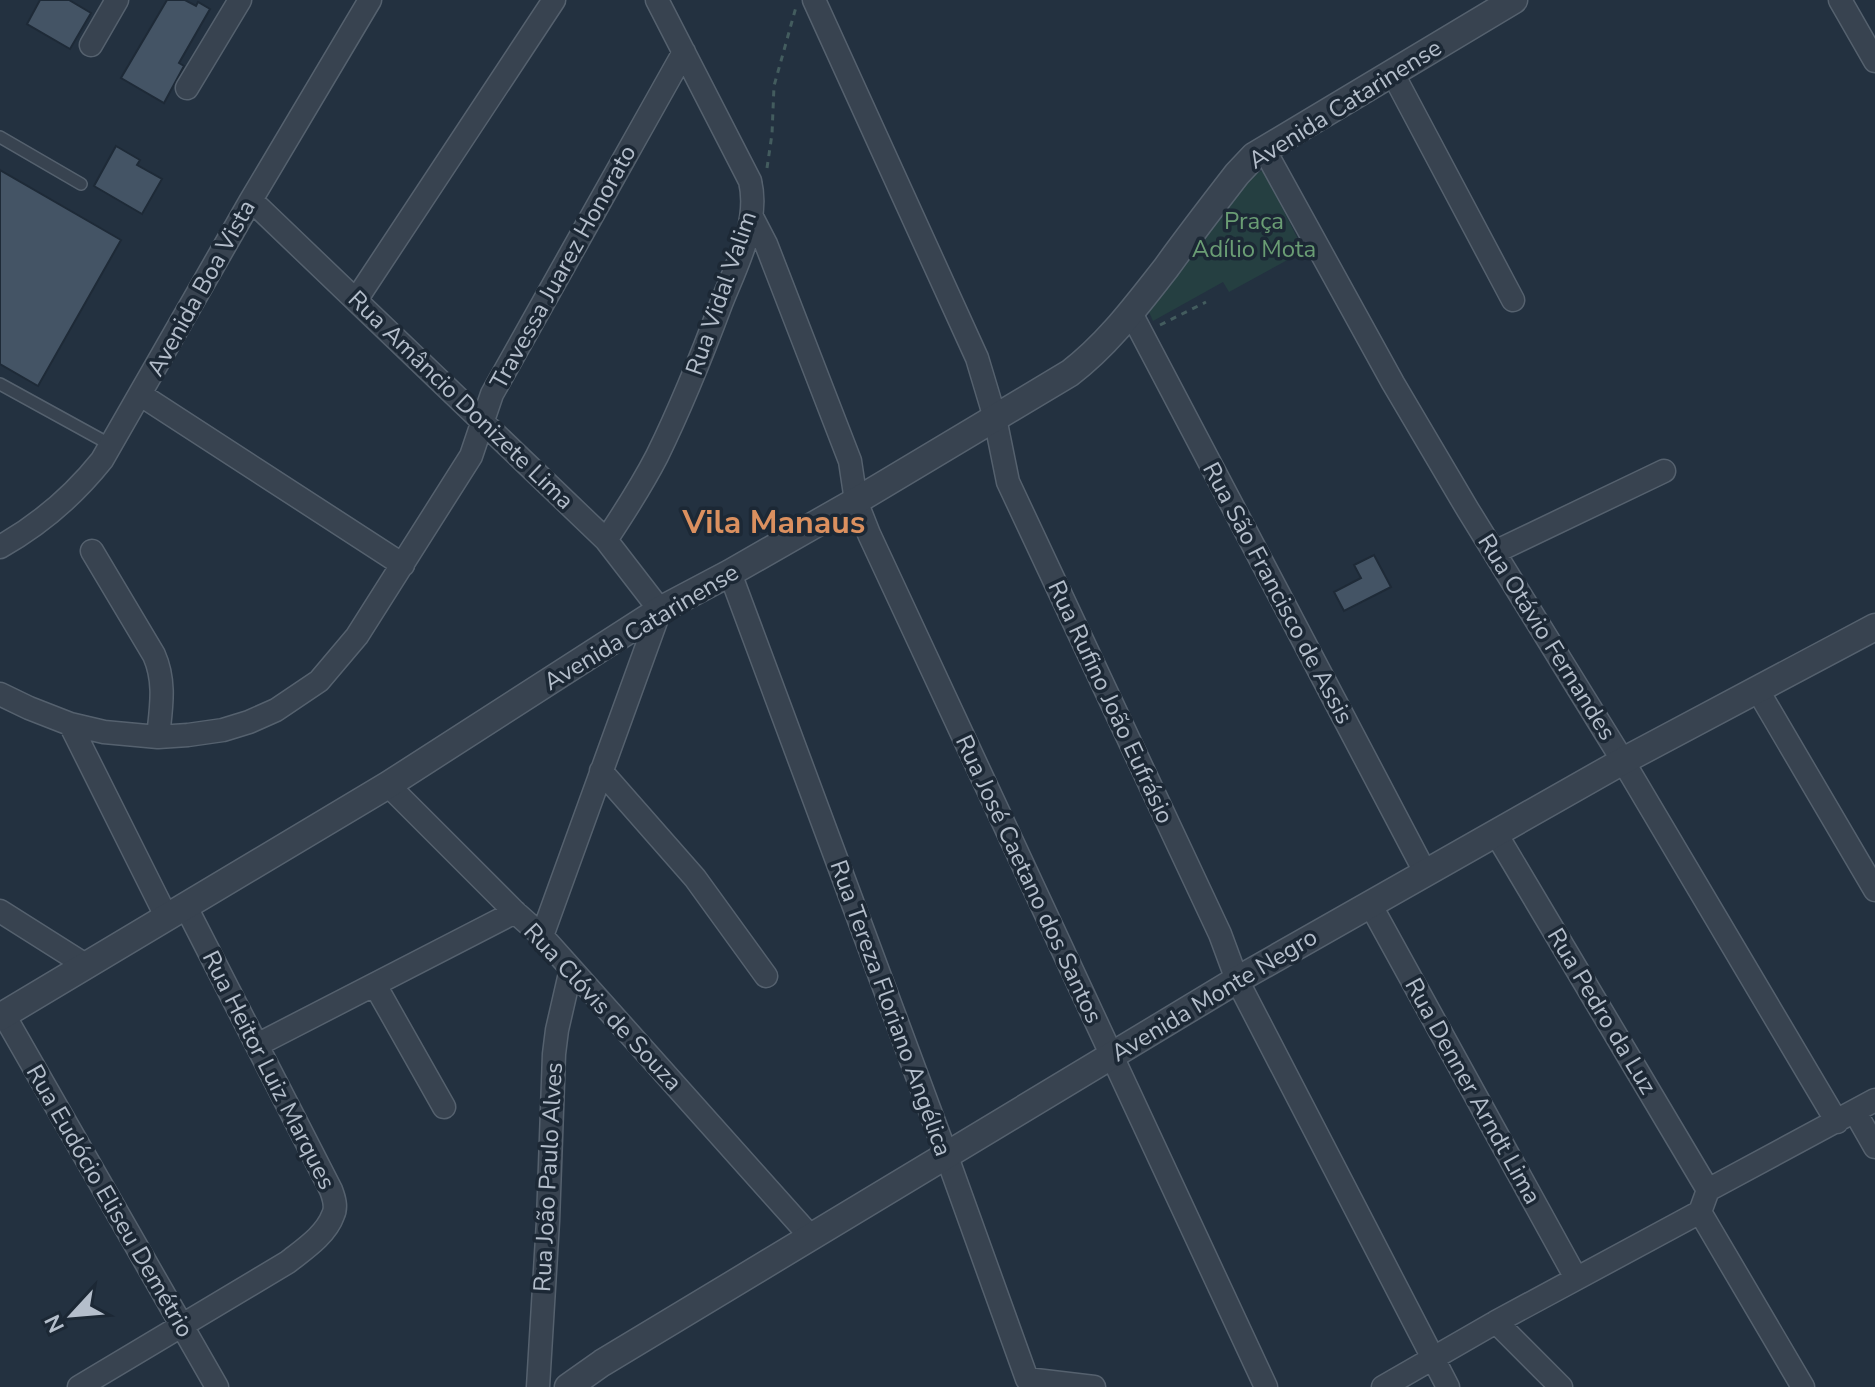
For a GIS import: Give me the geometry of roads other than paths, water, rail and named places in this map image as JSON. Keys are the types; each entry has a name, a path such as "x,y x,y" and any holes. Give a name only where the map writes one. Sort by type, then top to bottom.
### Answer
{"street":[{"path":"91,45 117,0"},
{"path":"187,88 240,0"},
{"name":"Avenida Boa Vista","path":"0,547 61,504 102,460 370,0"},
{"path":"356,300 554,0"},
{"name":"Rua Vidal Valim","path":"606,540 649,470 676,416 736,266 752,217 750,181 657,0"},
{"name":"Rua Rufino João Eufrásio","path":"814,0 977,358 995,418 1008,482 1220,934 1237,980 1448,1387"},
{"name":"Avenida Catarinense","path":"2,1016 388,785 660,610 856,501 1043,391 1137,324 1237,174 1254,156 1514,0"},
{"path":"1840,0 1875,61"},
{"name":"Travessa Juarez Honorato","path":"0,694 70,724 104,732 158,737 223,730 249,722 276,710 319,681 357,636 471,456 492,394 684,52"},
{"path":"1392,72 1513,300"},
{"name":"Rua Otávio Fernandes","path":"1264,149 1393,383 1495,552 1846,1117 1875,1147"},
{"name":"Rua Amâncio Donizete Lima","path":"251,200 606,540 660,610"},
{"name":"Rua José Caetano dos Santos","path":"752,217 850,461 856,501 869,534 1266,1387"},
{"name":"Rua São Francisco de Assis","path":"1137,324 1425,872"},
{"path":"141,395 403,565"},
{"path":"1495,552 1664,471"},
{"path":"92,551 161,670 163,688 158,737"},
{"name":"Rua Tereza Floriano Angélica","path":"730,573 1027,1379 1094,1387"},
{"path":"542,936 660,610"},
{"name":"Avenida Monte Negro","path":"568,1387 615,1354 1237,980 1623,761 1875,627"},
{"path":"1757,689 1875,890"},
{"name":"Rua Heitor Luiz Marques","path":"70,724 176,913 257,1045 335,1203 334,1214 325,1228 288,1262 79,1387"},
{"path":"601,771 695,878 766,976"},
{"name":"Rua Clóvis de Souza","path":"388,785 542,936 811,1237"},
{"name":"Rua Pedro da Luz","path":"1495,832 1708,1190"},
{"name":"Rua Denner Arndt Lima","path":"1370,904 1576,1278"},
{"path":"0,911 87,966"},
{"path":"257,1045 515,912"},
{"name":"Rua João Paulo Alves","path":"538,1387 554,1054 571,969"},
{"path":"375,985 444,1107"},
{"name":"Rua Eudócio Eliseu Demétrio","path":"2,1016 217,1387"},
{"path":"1383,1387 1700,1212 1708,1190 1875,1100"},
{"path":"1700,1212 1803,1387"},
{"path":"1496,1322 1561,1387"}],"lane":[{"path":"0,137 81,184"},
{"path":"0,384 111,445"}],"district":[{"name":"Vila Manaus","path":"774,522"}],"park label":[{"name":"Praça Adílio Mota","path":"1254,235"}]}
